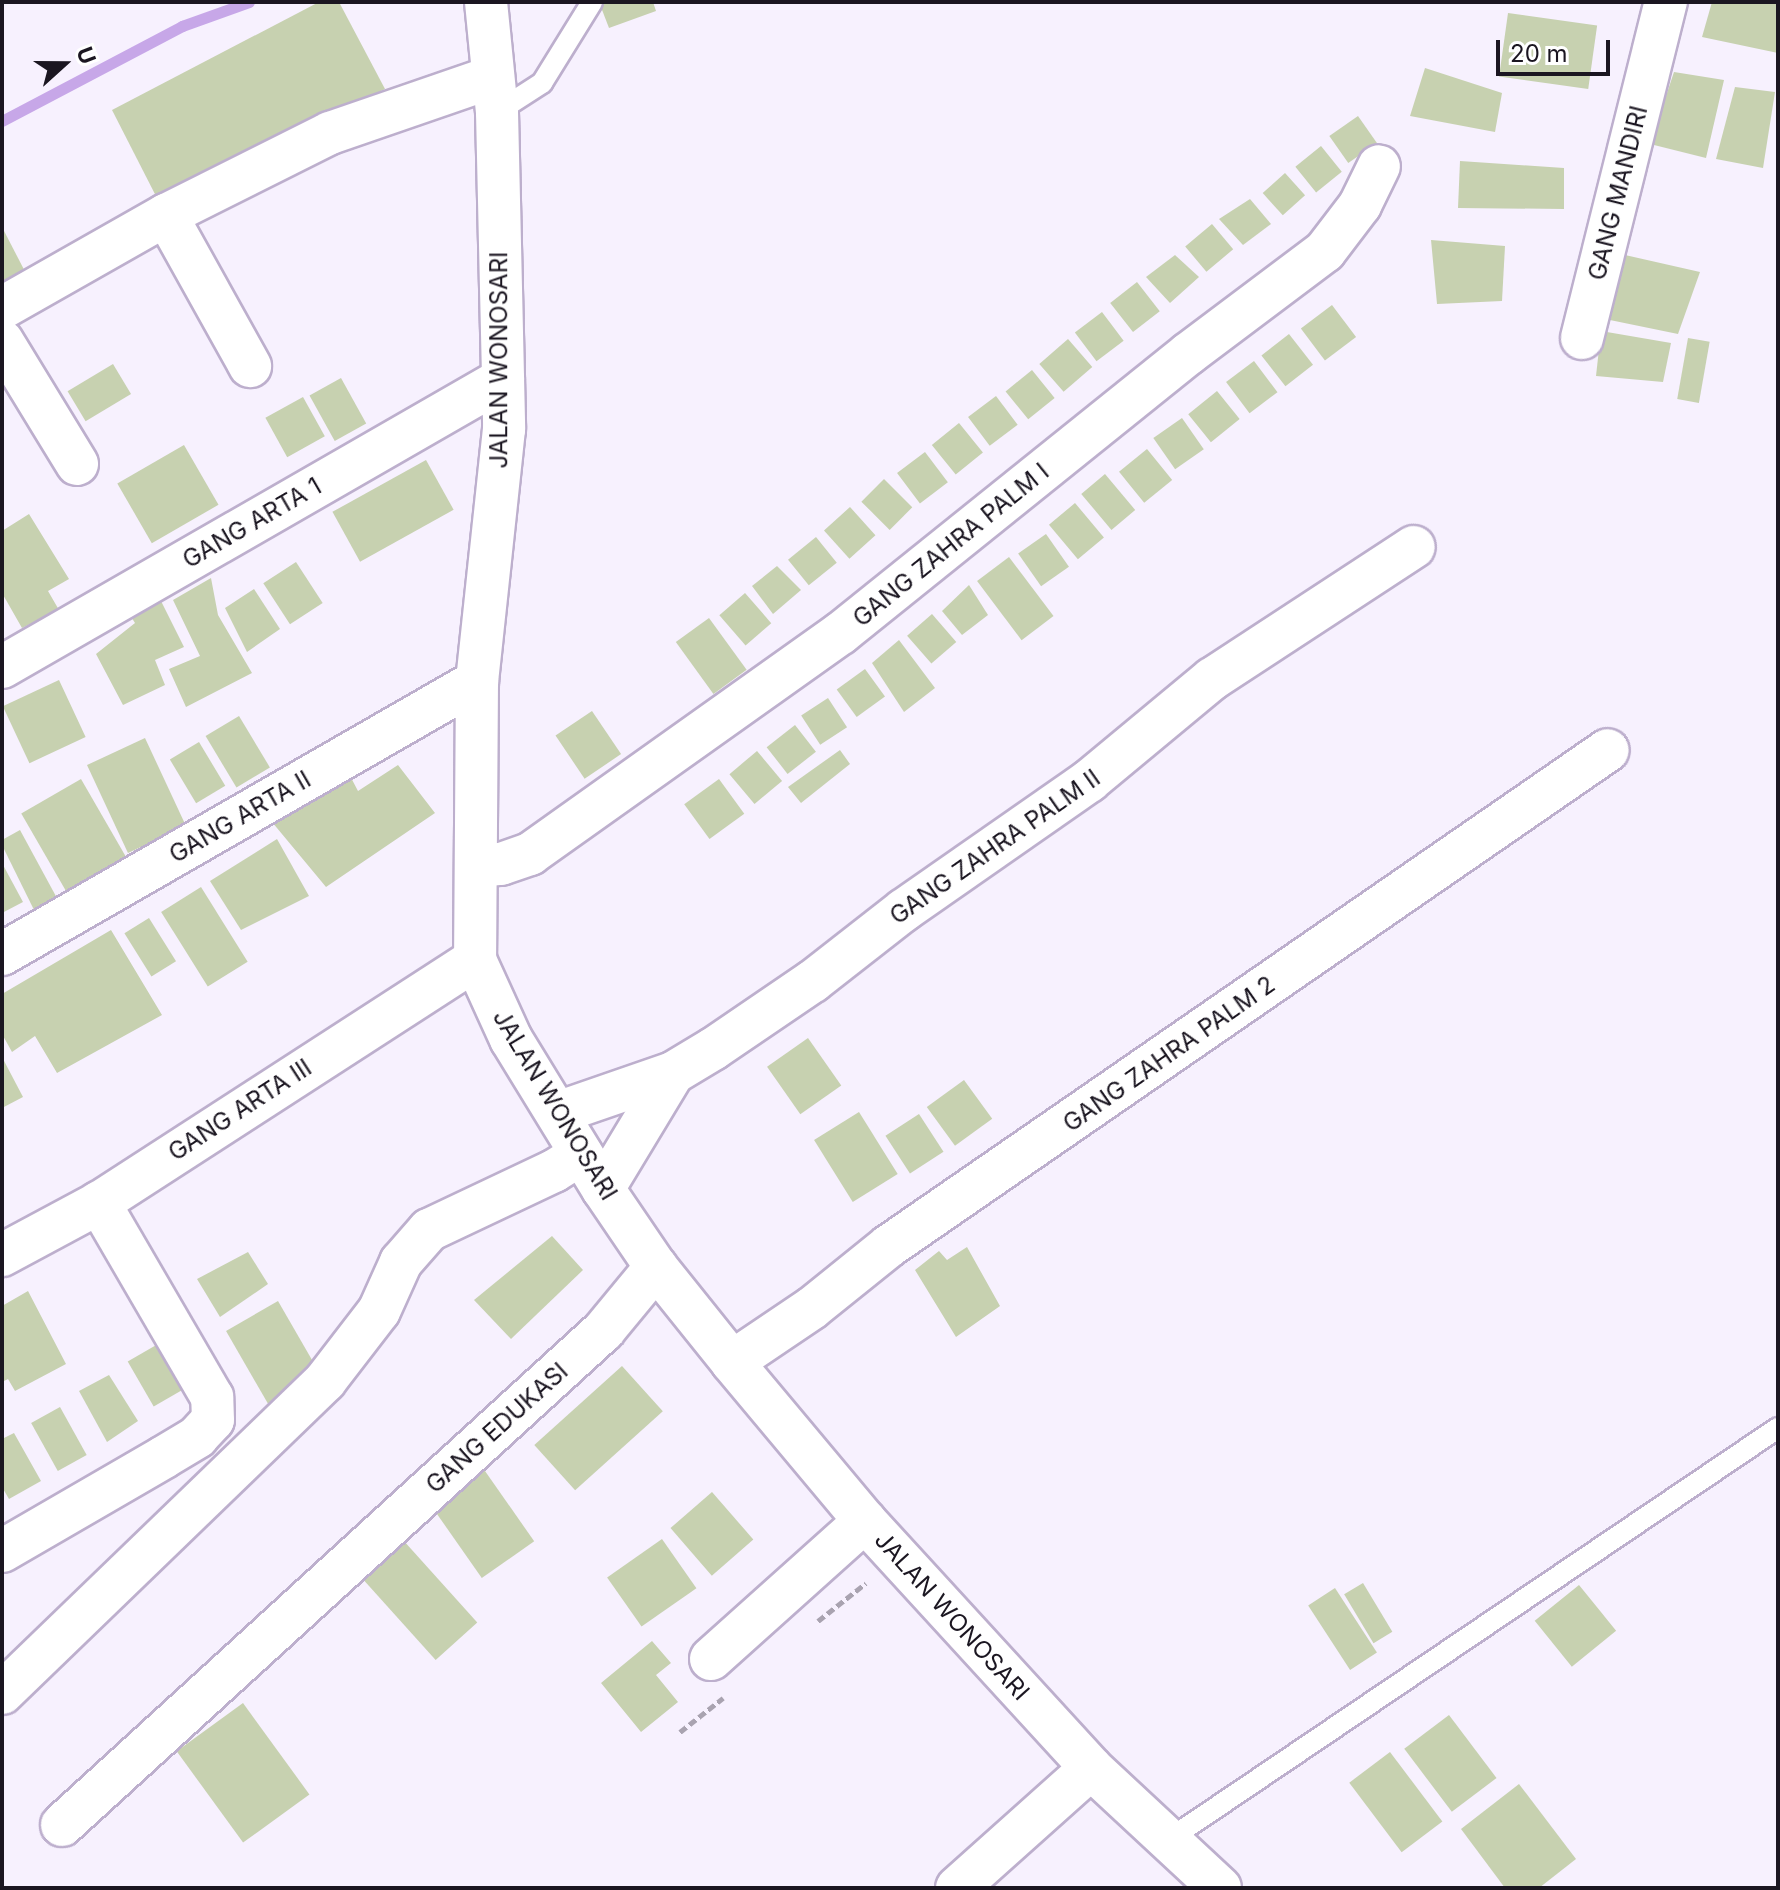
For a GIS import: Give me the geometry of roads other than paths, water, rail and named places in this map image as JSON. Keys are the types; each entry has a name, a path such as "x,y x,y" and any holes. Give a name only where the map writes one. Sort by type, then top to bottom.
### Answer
{"street":[{"name":"JALAN WONOSARI","path":"486,2 495,94 504,429 477,681 475,960 511,1039 603,1189 656,1267 732,1362 865,1521 1091,1768 1220,1888"},
{"name":"GANG MANDIRI","path":"1582,338 1666,2"},
{"path":"2,308 166,215 330,133 495,94"},
{"name":"GANG ZAHRA PALM I","path":"477,866 501,864 530,854 841,633 1188,354 1325,251 1360,205 1379,166"},
{"path":"166,215 250,366"},
{"path":"2,341 77,464"},
{"name":"GANG ARTA 1","path":"2,667 503,379"},
{"name":"GANG ZAHRA PALM II","path":"557,1113 673,1073 813,981 904,910 1089,781 1212,679 1414,547"},
{"name":"GANG ARTA II","path":"2,954 477,681"},
{"name":"GANG ZAHRA PALM 2","path":"732,1362 812,1308 889,1246 1608,750"},
{"name":"GANG ARTA III","path":"2,1255 99,1203 475,960"},
{"path":"603,1189 673,1073"},
{"path":"2,1693 325,1381 379,1311 401,1262 429,1230 554,1171 581,1154"},
{"path":"2,1551 175,1451 213,1420 212,1397 99,1203"},
{"name":"GANG EDUKASI","path":"62,1825 604,1330 656,1267"},
{"path":"711,1659 865,1521"},
{"path":"957,1888 1091,1768"}],"lane":[{"path":"495,94 542,83 592,2"},
{"path":"1168,1840 1778,1428"}],"waterway":[{"path":"2,121 182,26 249,2"}]}
